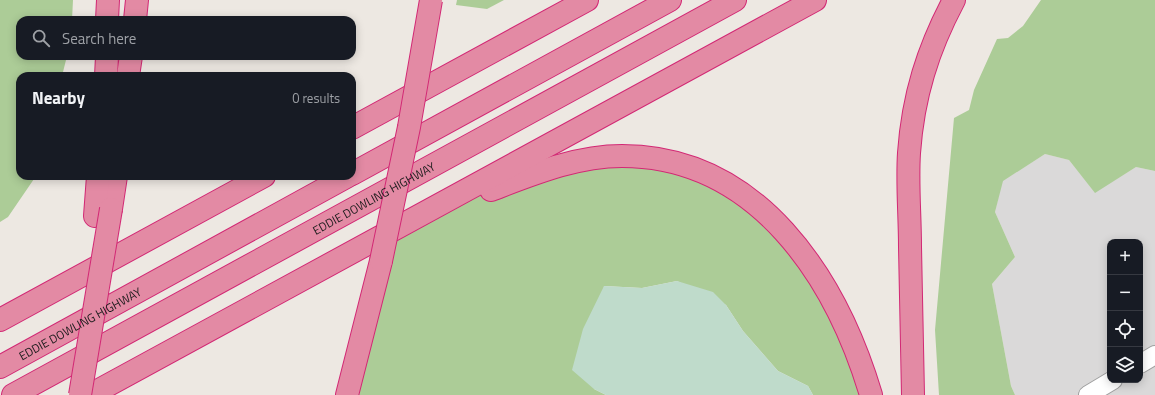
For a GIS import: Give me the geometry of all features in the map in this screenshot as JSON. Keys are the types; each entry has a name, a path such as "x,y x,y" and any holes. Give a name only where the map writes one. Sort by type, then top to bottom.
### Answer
{"highway":[{"path":"108,0 108,16"},
{"path":"135,16 137,0"},
{"path":"357,395 380,270 408,135 431,0"},
{"path":"356,126 587,0"},
{"path":"356,172 670,0"},
{"name":"EDDIE DOWLING HIGHWAY","path":"13,395 735,0"},
{"path":"90,395 814,0"},
{"path":"913,395 909,176 911,132 915,104 926,63 934,40 954,0"},
{"path":"106,72 107,60"},
{"path":"129,72 130,60"},
{"path":"413,219 531,174 575,161 605,157 639,156 693,168 726,183 745,194 777,223 791,239 818,277 843,321 856,351 871,395"},
{"path":"80,395 103,213 99,180"},
{"path":"76,395 103,213 115,180"},
{"path":"0,319 257,180"},
{"name":"EDDIE DOWLING HIGHWAY","path":"0,366 341,180"},
{"path":"347,395 380,270"}],"street":[{"path":"1143,362 1155,355"},
{"path":"1088,395 1108,383"}],"shaded area":[{"path":"1045,154 1069,160 1095,192 1136,167 1155,171 1155,395 1015,395 1011,386 992,284 1015,257 995,212 1002,181"}],"green space":[{"path":"0,0 73,0 72,16 16,16 16,60 66,60 63,72 16,72 16,180 33,180 8,217 0,222"},
{"path":"457,0 504,0 487,9 456,5"},
{"path":"1041,0 1155,0 1155,171 1136,167 1095,193 1069,160 1045,154 1003,181 995,212 1015,257 992,284 1011,386 1015,395 939,395 935,330 954,118 969,110 974,90 997,39 1008,38 1023,26"},
{"path":"620,159 708,180 778,230 839,331 859,395 813,395 808,386 778,371 743,331 726,305 677,281 642,288 604,286 594,389 606,395 359,395 392,231 507,182"},
{"path":"677,281 713,292 726,305 743,331 778,371 808,386 813,395 606,395 594,389 572,370 583,329 604,286 642,288"}]}
